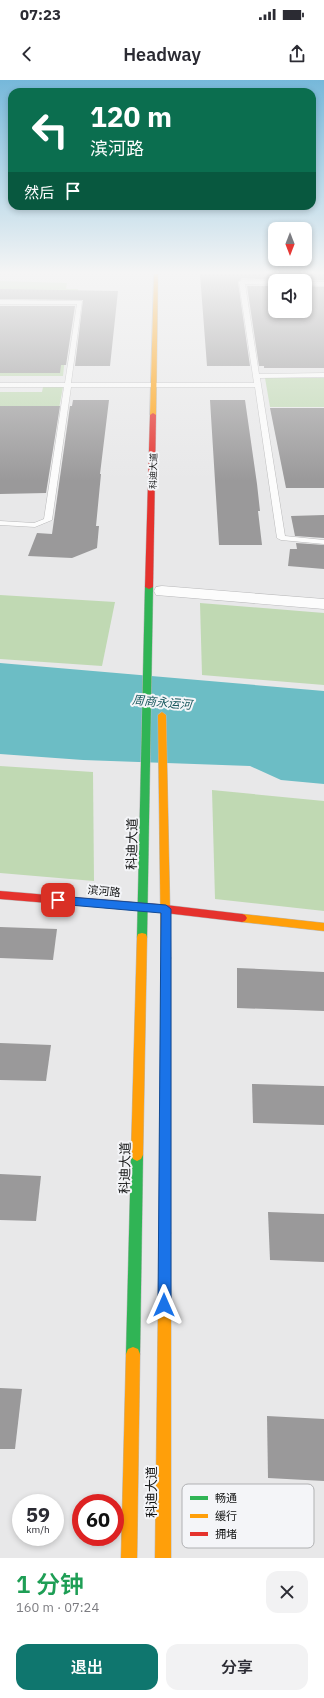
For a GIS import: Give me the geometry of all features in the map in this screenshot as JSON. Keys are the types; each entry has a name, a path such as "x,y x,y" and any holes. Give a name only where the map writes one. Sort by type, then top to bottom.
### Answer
{"main road":[{"name":"科迪大道","path":"158,343 160,388"},
{"name":"科迪大道","path":"129,1558 146,778 162,343"},
{"name":"科迪大道","path":"162,708 163,1558"},
{"name":"滨河路","path":"0,895 144,907 324,927"}],"street":[{"path":"162,591 324,604"}],"lane":[{"path":"0,522 35,525 48,520 75,343"},
{"path":"251,343 281,538 324,542"},
{"path":"256,376 324,376"},
{"path":"0,385 69,385 160,388 258,385"}],"green space":[{"path":"0,358 65,358 63,376 0,376"},
{"path":"265,378 324,378 324,407 270,407"},
{"path":"43,387 63,387 57,419 0,419 0,392 42,392"},
{"path":"0,595 115,602 102,666 0,659"},
{"path":"200,603 324,613 324,685 202,675"},
{"path":"0,766 93,772 94,881 0,873"},
{"path":"212,790 324,801 324,911 215,899"}],"water":[{"name":"周商永运河","path":"0,663 324,691 324,784 281,780 250,766 83,760 0,754"}],"building":[{"path":"0,343 69,343 66,365 61,365 60,373 0,373"},
{"path":"78,343 112,343 110,366 75,366"},
{"path":"205,343 247,343 250,366 207,366"},
{"path":"256,343 324,343 324,368 264,368 264,366 259,366"},
{"path":"73,400 109,400 100,474 96,526 99,526 97,548 72,558 28,556 37,533 52,534 70,406 72,406"},
{"path":"210,400 245,400 257,484 260,511 258,511 262,545 219,545"},
{"path":"0,406 60,406 46,493 0,494"},
{"path":"270,408 324,408 324,488 286,488"},
{"path":"324,515 324,538 295,536 291,516"},
{"path":"296,543 324,545 324,569 288,566 290,549 297,549"},
{"path":"0,927 57,929 53,960 0,958"},
{"path":"237,968 324,972 324,1011 237,1008"},
{"path":"0,1043 51,1045 46,1081 0,1080"},
{"path":"252,1084 324,1086 324,1125 253,1123"},
{"path":"0,1174 41,1176 36,1221 0,1220"},
{"path":"268,1212 324,1214 324,1262 270,1260"},
{"path":"0,1388 22,1389 15,1449 0,1449"},
{"path":"267,1416 324,1419 324,1481 268,1478"}],"traffic: fast":[{"path":"142,937 149,587"},
{"path":"165,1233 166,958"},
{"path":"133,1354 137,1155"}],"traffic: slow":[{"path":"153,415 155,343"},
{"path":"162,715 166,958"},
{"path":"242,918 324,927"},
{"path":"137,1155 142,937"},
{"path":"163,1558 165,1233"},
{"path":"129,1558 133,1354"}],"traffic: jam":[{"path":"149,587 153,415"},
{"path":"0,895 157,908 242,918"}],"route":[{"path":"58,900 166,909 164,1305"}]}
